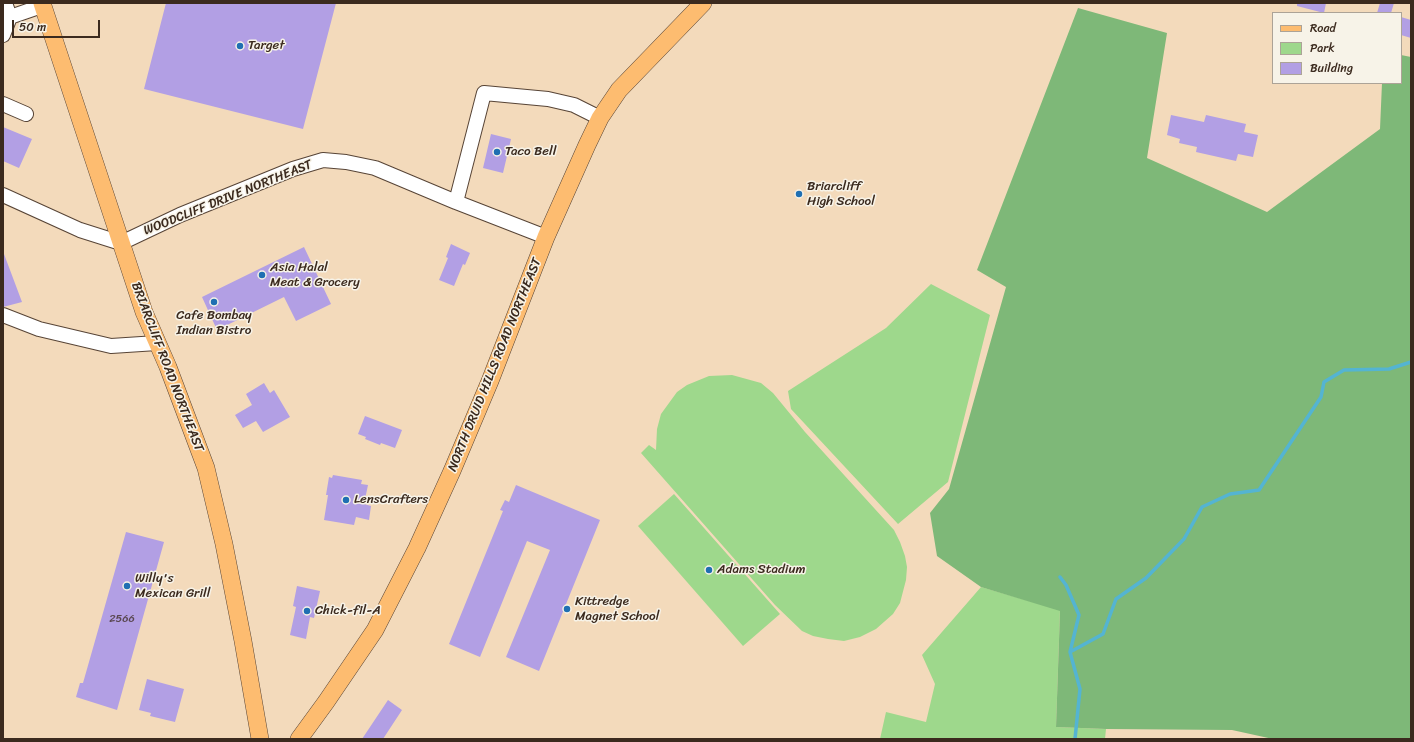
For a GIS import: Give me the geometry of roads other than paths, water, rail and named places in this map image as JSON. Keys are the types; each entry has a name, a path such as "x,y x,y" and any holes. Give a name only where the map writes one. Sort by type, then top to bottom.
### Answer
{"main road":[{"name":"NORTH DRUID HILLS ROAD NORTHEAST","path":"300,739 375,630 417,548 452,471 490,381 546,238 600,118 619,90 704,3"},
{"name":"BRIARCLIFF ROAD NORTHEAST","path":"42,5 144,312 168,367 206,468 224,544 260,739"}],"street":[{"path":"3,35 10,17 5,3"},
{"path":"10,17 42,5"},
{"path":"456,202 484,93 548,99 574,105 600,118"},
{"path":"3,104 26,114"},
{"name":"WOODCLIFF DRIVE NORTHEAST","path":"121,243 180,215 293,169 323,160 346,162 375,168 546,238"},
{"path":"3,196 80,230 121,243"},
{"path":"3,315 39,329 111,346 157,343"}],"waterway":[{"path":"1075,739 1080,689 1070,652 1103,634 1116,599 1146,578 1184,539 1202,507 1230,494 1259,490 1321,397 1324,382 1344,370 1389,369 1411,362"},
{"path":"1060,577 1066,585 1079,615 1070,652"}],"place":[{"name":"Target","path":"240,46"},
{"name":"Taco Bell","path":"497,152"},
{"name":"Briarcliff High School","path":"799,194"},
{"name":"Asia Halal Meat & Grocery","path":"262,275"},
{"name":"Cafe Bombay Indian Bistro","path":"214,302"},
{"name":"LensCrafters","path":"346,500"},
{"name":"Adams Stadium","path":"709,570"},
{"name":"Willy's Mexican Grill","path":"127,586"},
{"name":"Kittredge Magnet School","path":"567,609"},
{"name":"Chick-fil-A","path":"307,611"}]}
